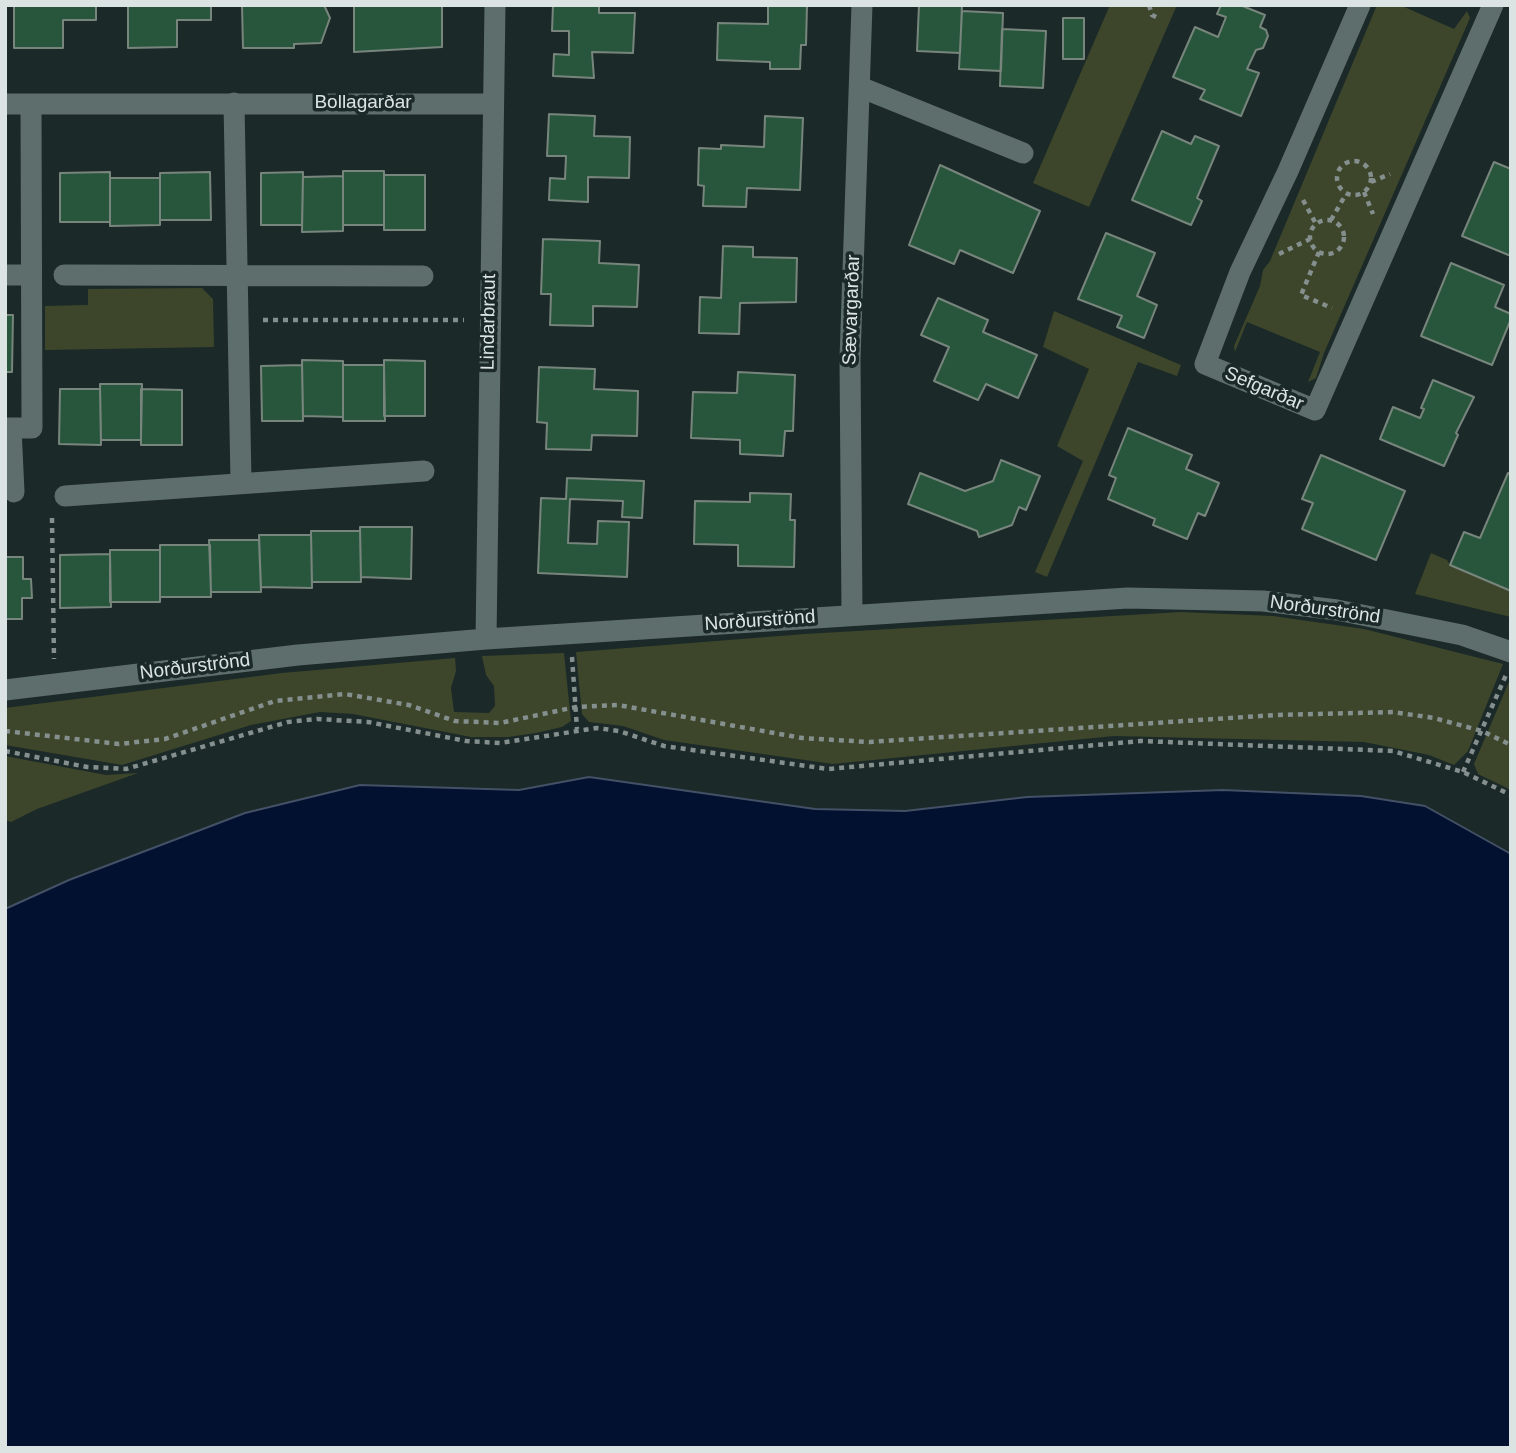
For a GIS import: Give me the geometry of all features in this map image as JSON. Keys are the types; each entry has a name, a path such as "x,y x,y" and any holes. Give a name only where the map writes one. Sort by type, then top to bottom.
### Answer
{"street":[{"name":"Lindarbraut","path":"486,639 495,5"},
{"name":"Sævargarðar","path":"852,615 850,359 862,5"},
{"name":"Sefgarðar","path":"1360,5 1288,171 1240,272 1205,364 1314,410 1493,5"},
{"path":"860,88 1023,153"},
{"path":"234,103 241,482"},
{"name":"Bollagarðar","path":"5,104 492,104"},
{"path":"13,492 8,428 32,428 31,104"},
{"path":"5,275 31,275"},
{"path":"64,275 422,276"},
{"path":"65,496 424,471"},
{"name":"Norðurströnd","path":"5,690 298,655 486,639 1128,598 1263,601 1405,622 1462,635 1509,661"}],"path":[{"path":"1149,5 1152,15 1160,19"},
{"path":"1354,161 1363,164 1371,175 1369,187 1357,195 1346,194 1337,183 1339,168 1354,161"},
{"path":"1331,221 1346,194"},
{"path":"1331,221 1342,229 1343,241 1336,251 1320,252 1311,242 1311,233 1316,224 1331,221"},
{"path":"1320,252 1301,295 1355,318"},
{"path":"238,320 465,320"},
{"path":"13,492 51,517 54,667"},
{"path":"572,649 577,729"},
{"path":"1463,772 1509,661"},
{"path":"5,731 119,744 166,739 275,701 345,694 410,705 455,721 500,723 576,707 618,705 802,738 869,742 1327,713 1415,714 1482,731 1511,745"},
{"path":"5,751 88,767 125,769 264,729 317,719 368,722 466,741 500,743 577,729 619,730 664,746 828,769 1141,741 1393,751 1463,772 1511,795"}],"green space":[{"path":"1110,5 1177,5 1089,207 1033,183"},
{"path":"1377,5 1400,5 1454,29 1467,11 1470,18 1324,353 1316,378 1308,382 1320,352 1247,322 1235,352 1234,346 1260,286 1263,270 1270,261"},
{"path":"202,288 213,299 214,347 45,350 45,306 88,305 88,289"},
{"path":"1054,311 1181,365 1177,376 1138,362 1047,577 1035,572 1083,461 1057,446 1089,369 1043,347"},
{"path":"1431,553 1447,560 1450,565 1511,591 1511,617 1415,594"},
{"path":"1181,612 1273,616 1364,629 1503,664 1468,751 1454,765 1429,755 1364,742 1114,736 833,764 664,740 623,726 589,722 582,714 576,652 805,634"},
{"path":"564,653 571,721 562,727 536,733 508,737 471,737 353,714 320,712 251,725 122,765 5,745 5,708 282,673 455,658 456,671 451,688 454,712 489,713 495,706 494,686 486,675 482,656"},
{"path":"1511,677 1511,790 1478,774 1474,764"},
{"path":"5,756 106,775 138,773 37,809 11,822 5,820"}],"water":[{"path":"589,777 815,809 905,811 1027,797 1223,790 1361,796 1425,806 1511,854 1511,1448 5,1448 5,909 69,880 245,813 360,785 519,790"}],"building":[{"path":"14,5 96,5 96,20 63,20 63,48 14,48"},
{"path":"128,5 211,5 211,20 177,20 177,47 128,48"},
{"path":"242,5 324,5 330,18 321,43 294,44 294,48 243,48"},
{"path":"354,5 442,5 442,47 354,52"},
{"path":"553,5 599,5 599,13 635,13 633,53 592,52 594,78 553,76 554,54 569,55 569,31 552,31"},
{"path":"768,5 807,5 806,45 801,45 800,69 770,69 770,62 717,60 718,23 768,24"},
{"path":"919,5 962,5 960,53 917,51"},
{"path":"1221,5 1240,5 1265,15 1260,27 1266,30 1268,36 1263,48 1256,50 1247,69 1259,73 1241,116 1200,99 1205,90 1173,77 1195,27 1218,37 1226,17 1217,14"},
{"path":"962,11 1003,13 1001,71 959,69"},
{"path":"1063,18 1084,18 1084,59 1063,59"},
{"path":"1002,29 1046,31 1043,88 1000,86"},
{"path":"549,114 595,116 594,136 630,137 629,178 588,177 588,202 549,200 550,178 565,179 566,156 547,156"},
{"path":"765,116 803,118 800,190 747,188 746,207 703,206 704,186 698,185 699,148 721,149 721,145 764,147"},
{"path":"1162,131 1191,144 1195,136 1219,146 1197,198 1202,201 1191,225 1132,200"},
{"path":"1494,162 1511,169 1511,256 1462,236"},
{"path":"940,165 1040,211 1013,273 960,250 954,264 909,245"},
{"path":"343,171 384,171 384,225 343,225"},
{"path":"110,172 110,222 60,222 60,173"},
{"path":"210,172 211,220 160,220 160,173"},
{"path":"303,172 302,225 261,225 261,173"},
{"path":"384,175 425,175 425,230 384,230"},
{"path":"343,176 343,231 302,232 303,177"},
{"path":"110,178 160,178 160,225 110,226"},
{"path":"1106,233 1155,253 1137,296 1157,305 1144,338 1117,327 1122,316 1078,299"},
{"path":"543,239 600,241 599,263 639,265 637,307 593,306 593,326 550,325 551,294 541,294"},
{"path":"723,246 753,247 753,257 797,258 796,302 740,303 739,334 699,333 700,297 721,298"},
{"path":"1451,263 1504,285 1495,307 1511,314 1511,319 1492,365 1421,336"},
{"path":"938,298 988,320 983,332 1037,355 1018,398 986,384 978,400 934,381 949,347 921,335"},
{"path":"5,315 13,315 12,372 5,372"},
{"path":"302,360 343,361 343,417 303,416"},
{"path":"384,360 425,361 425,416 384,416"},
{"path":"302,365 303,421 262,421 261,366"},
{"path":"343,365 384,365 385,421 343,421"},
{"path":"539,367 595,369 594,389 638,391 637,436 592,435 591,450 546,449 547,423 537,422"},
{"path":"738,372 795,375 793,431 785,431 783,456 740,454 740,440 691,438 693,392 737,393"},
{"path":"1433,380 1474,397 1456,433 1458,435 1444,466 1380,439 1393,407 1420,418 1424,409 1421,408"},
{"path":"100,384 142,384 141,440 101,440"},
{"path":"60,389 100,389 101,445 59,444"},
{"path":"141,389 182,390 182,445 141,445"},
{"path":"1128,428 1192,455 1186,469 1219,483 1205,516 1198,513 1187,539 1153,525 1155,519 1108,499 1116,478 1109,475"},
{"path":"1321,455 1405,491 1376,560 1302,529 1313,503 1302,499"},
{"path":"1001,460 1040,476 1026,510 1019,507 1012,525 979,537 977,531 908,504 920,473 965,491 993,481"},
{"path":"1508,473 1511,474 1511,591 1450,565 1464,532 1480,538"},
{"path":"567,478 644,481 642,518 622,517 623,501 570,499 568,543 597,544 598,521 629,522 627,577 538,573 541,498 566,499"},
{"path":"750,493 791,494 790,520 795,520 794,567 738,566 738,545 694,544 695,501 750,502"},
{"path":"360,527 412,527 411,579 361,577"},
{"path":"311,531 360,531 361,582 312,582"},
{"path":"259,535 311,535 312,588 261,587"},
{"path":"209,540 259,540 261,592 211,592"},
{"path":"160,545 210,545 211,597 160,597"},
{"path":"110,550 160,550 160,602 110,602"},
{"path":"110,554 111,607 60,608 60,555"},
{"path":"5,557 23,557 23,579 31,579 32,598 22,598 22,619 5,619"}]}
